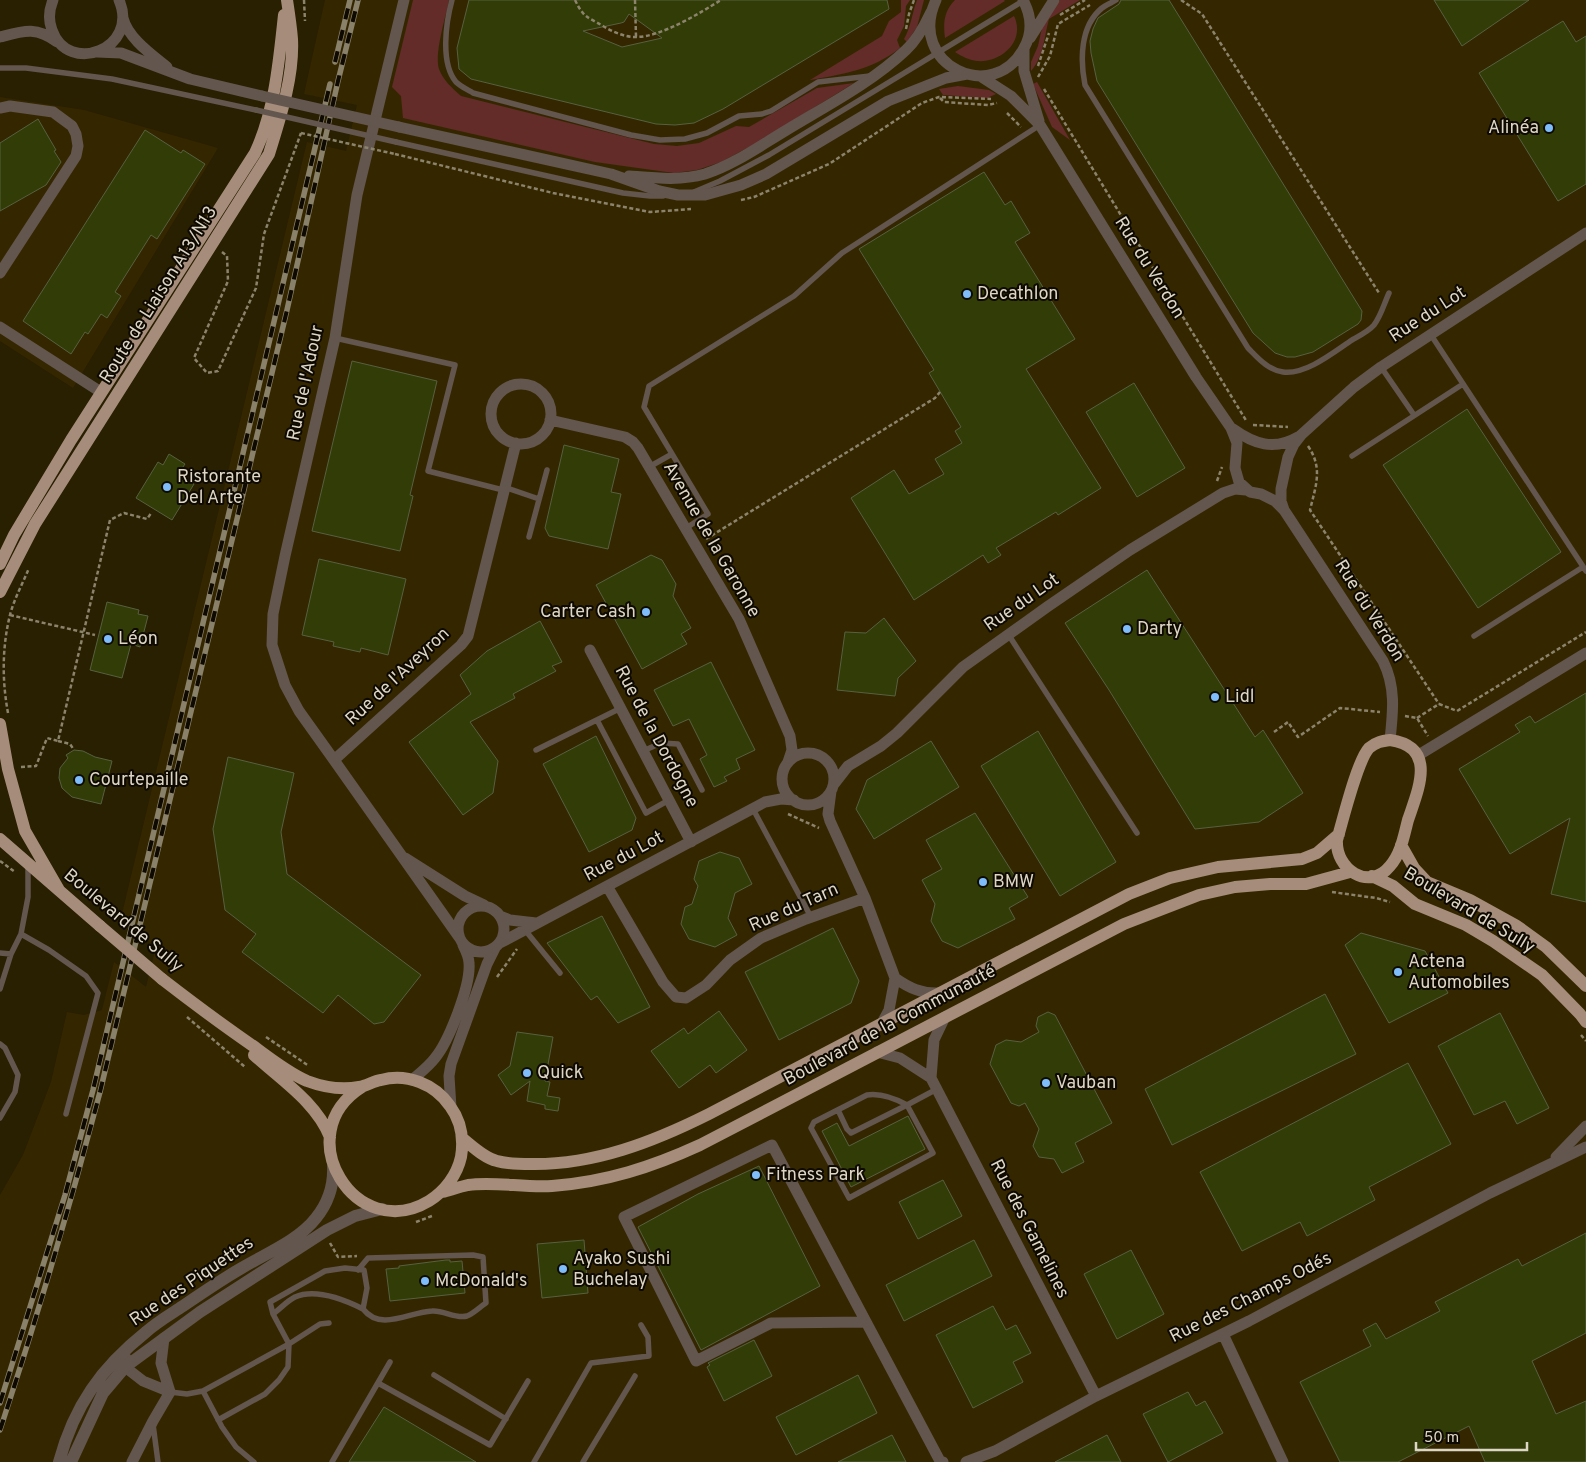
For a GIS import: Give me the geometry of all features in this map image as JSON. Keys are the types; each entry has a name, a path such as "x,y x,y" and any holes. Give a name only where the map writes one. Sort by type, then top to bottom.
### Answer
{"main road":[{"name":"Route de Liaison A13/N13","path":"0,564 14,535 101,392 255,153 262,138 277,75 286,0"},
{"name":"Route de Liaison A13/N13","path":"0,592 40,516 269,154 287,90 291,66 292,40 286,0"},
{"path":"4,718 8,769 25,831 60,890"},
{"path":"1350,872 1337,851 1339,834 1364,756 1375,744 1390,740 1407,745 1418,756 1422,770 1401,845 1390,867 1382,873 1372,876"},
{"path":"0,834 14,851"},
{"name":"Boulevard de la Communauté","path":"462,1138 492,1159 509,1163 567,1163 615,1153 673,1132 1110,904 1152,884 1191,872 1218,867 1302,859 1317,853 1339,834"},
{"path":"0,839 14,851"},
{"name":"Boulevard de Sully","path":"1401,845 1414,868 1427,882 1470,900 1517,926 1546,947 1586,986"},
{"name":"Boulevard de Sully","path":"14,851 162,979 210,1015"},
{"name":"Boulevard de Sully","path":"1350,872 1363,876 1372,876 1393,886 1409,899 1466,925 1493,941 1542,975 1580,1014 1583,1028"},
{"name":"Boulevard de la Communauté","path":"442,1192 474,1185 552,1186 620,1176 674,1157 1124,924 1192,898 1235,887 1270,884 1306,884 1350,872"},
{"path":"210,1015 280,1065 306,1080 334,1088 362,1087"},
{"path":"210,1015 310,1106 322,1119 330,1137"},
{"path":"389,1078 412,1080 434,1090 452,1108 458,1120 462,1138 462,1152 457,1169 442,1192 425,1204 411,1209 382,1209 368,1204 352,1194 342,1183 333,1166 330,1152 330,1137 334,1120 342,1106 349,1097 362,1087 389,1078"}],"street":[{"path":"54,0 50,12 50,23 53,33 62,45"},
{"path":"119,0 126,26 154,56 181,76"},
{"name":"Rue de l'Adour","path":"334,760 299,711 284,685 272,645 274,614 285,556 335,338 357,196 404,0"},
{"path":"611,174 666,179 682,178 706,173 734,160 834,102 872,76 911,45 922,31 936,0"},
{"name":"Rue du Verdon","path":"1024,0 1030,17 1030,31 1025,46 1026,79 1040,125"},
{"path":"931,12 929,31 937,53 946,64 954,69 980,76 996,73 1016,60 1054,0"},
{"path":"97,52 107,47 118,36 123,18"},
{"path":"0,38 22,31 45,34 76,52 87,54 115,52 129,55 165,71 205,83 611,174 660,191 678,195 705,195 741,185 766,174 888,102 946,78 967,74"},
{"name":"Rue du Verdon","path":"980,76 1011,96 1040,125 1196,377 1231,428"},
{"path":"0,108 10,106 53,112 72,126 76,134 78,146 76,156 0,273"},
{"name":"Rue du Lot","path":"1300,436 1354,387 1381,367 1586,233"},
{"path":"0,327 101,392"},
{"path":"523,384 541,392 547,400 550,420 541,436 534,441 525,444 516,443 506,440 498,434 493,425 492,405 504,389 513,385 523,384"},
{"name":"Avenue de la Garonne","path":"550,420 625,438 633,442 638,448 739,619 790,736"},
{"path":"1231,428 1247,438 1265,444 1282,455 1285,466"},
{"path":"1223,493 1232,479 1238,443 1231,428"},
{"path":"1246,490 1238,482 1235,466 1245,448 1252,444 1280,445 1300,436"},
{"path":"1284,510 1281,501 1285,466 1291,450 1300,436"},
{"name":"Rue de l'Aveyron","path":"334,760 466,640 516,443"},
{"path":"1261,494 1275,489 1282,480"},
{"path":"1223,493 1235,489 1261,494 1275,501 1284,510"},
{"name":"Rue du Lot","path":"832,788 842,772 856,760 880,746 897,733 963,667 1008,634 1135,548 1223,493"},
{"name":"Rue du Verdon","path":"1284,510 1389,673 1393,692 1390,740"},
{"name":"Rue de la Dordogne","path":"590,650 691,842"},
{"path":"1418,756 1586,653"},
{"path":"790,736 798,745 818,755 847,763 856,760"},
{"path":"790,736 792,750 783,773 783,781 786,792 794,800"},
{"path":"788,762 797,755 818,755 833,769 828,814 830,821 864,898 895,978 889,1010 881,1025"},
{"path":"334,760 461,941 470,950 479,953 487,952 498,945"},
{"path":"765,802 774,794 783,781"},
{"path":"809,805 820,802 832,788"},
{"path":"765,802 781,799 794,800 809,805 830,821"},
{"name":"Rue du Lot","path":"498,945 765,802"},
{"path":"400,855 465,896 493,909 500,916 504,927 504,935 487,964 452,1064 449,1076 452,1108"},
{"name":"Rue du Tarn","path":"607,886 663,982 676,997 686,998 706,985 730,960 761,938 864,898"},
{"path":"412,1080 436,1058 443,1047 468,977 470,963 461,941 458,928 459,921 465,912 475,907 487,907"},
{"path":"500,916 522,922 536,923"},
{"path":"895,978 914,989 931,994 940,993"},
{"path":"931,1078 934,1040 945,1017"},
{"name":"Rue des Gamelines","path":"877,1052 900,1058 931,1078 1096,1396"},
{"name":"Rue des Champs Odés","path":"1551,1162 1586,1126"},
{"path":"866,1322 771,1324 696,1361 624,1217 772,1145 940,1461 943,1462"},
{"name":"Rue des Champs Odés","path":"966,1462 995,1451 1096,1396 1223,1334 1551,1162 1586,1147"},
{"name":"Rue des Piquettes","path":"59,1462 65,1440 83,1401 99,1376 147,1331 234,1272 296,1236 309,1226 328,1197 333,1182 333,1166"},
{"name":"Rue des Piquettes","path":"71,1462 103,1393 125,1367 200,1312 327,1230 355,1216 382,1209"},
{"path":"1223,1334 1283,1462"},
{"path":"132,1462 152,1421 170,1392 161,1363 164,1338"},
{"path":"127,1348 125,1367 143,1381 170,1392"}],"lane":[{"path":"452,0 445,51 449,69 456,82 472,94 660,140 692,137 706,133 739,116 762,114 771,111 818,82 872,76"},
{"path":"0,68 26,68 112,79 623,193 650,196 678,195 704,189 739,172 1024,0"},
{"path":"1116,0 1101,9 1088,26 1083,45 1082,70 1085,85 1248,348 1270,367 1283,372 1298,370 1318,363 1372,328 1380,315 1388,293"},
{"path":"686,528 708,514 644,407 649,386 794,296 842,252 1040,125"},
{"path":"1430,334 1585,569 1474,636"},
{"path":"335,338 455,366 428,471 539,498"},
{"path":"1381,367 1414,415"},
{"path":"1352,456 1463,384"},
{"path":"649,467 672,454"},
{"path":"530,537 547,470"},
{"path":"1008,634 1137,833"},
{"path":"536,750 621,708"},
{"path":"597,720 646,812 669,800"},
{"path":"643,751 661,742 678,744 702,790"},
{"path":"752,809 811,917"},
{"path":"0,989 11,954 21,934 28,897 28,863"},
{"path":"525,930 560,973"},
{"path":"21,934 49,950 86,976 98,993 66,1114"},
{"path":"0,953 11,954"},
{"path":"0,1044 5,1048 18,1075 15,1092 0,1118"},
{"path":"838,1110 847,1129 851,1133 937,1089"},
{"path":"873,1094 900,1101 907,1105 932,1153 849,1198 811,1128 814,1122 867,1095 873,1094"},
{"path":"273,1314 295,1298 309,1294 340,1298 363,1309 368,1316 387,1321 434,1310 456,1316 468,1316 486,1302 483,1257 473,1255 368,1258 358,1270"},
{"path":"218,1420 266,1394 288,1367 290,1344 273,1314 270,1302 325,1271 345,1268 364,1270 366,1288 363,1309"},
{"path":"170,1392 187,1394 202,1392 290,1344 320,1324 329,1323"},
{"path":"534,1462 591,1363 649,1356 648,1337 641,1325"},
{"path":"332,1462 390,1362"},
{"path":"434,1374 506,1419"},
{"path":"583,1462 635,1376"},
{"path":"378,1383 490,1445 528,1381"},
{"path":"202,1392 236,1447 254,1462"},
{"path":"152,1421 158,1462"}],"path":[{"path":"304,0 305,21"},
{"path":"575,0 583,15 615,33 636,37 655,34 694,16 721,0"},
{"path":"635,0 636,37"},
{"path":"1053,20 1084,0"},
{"path":"1180,0 1202,14 1385,302"},
{"path":"1026,79 1038,66 1051,27"},
{"path":"1042,87 1249,425 1290,428 1300,436 1316,457 1318,472 1310,510 1439,704 1457,711 1586,632"},
{"path":"217,260 222,252 227,256 228,281 194,358 207,373 218,371 256,288 267,223 302,133 396,154"},
{"path":"696,545 935,398 940,392"},
{"path":"58,740 110,520 124,512 147,519 152,512"},
{"path":"4,718 3,666 10,615 31,562"},
{"path":"10,615 83,633 95,634"},
{"path":"1274,732 1288,722 1298,737 1340,708 1417,718 1439,704"},
{"path":"1417,718 1434,746"},
{"path":"18,772 17,767 36,766 47,738 70,744 74,750"},
{"path":"1320,880 1332,892 1376,898 1400,904 1409,899"},
{"path":"185,1015 248,1070"},
{"path":"1583,1028 1586,1040"},
{"path":"260,1033 311,1067"},
{"path":"337,1238 330,1242 338,1257 356,1256 364,1262"}],"shaded area":[{"path":"325,0 1586,0 1586,1462 0,1462 0,1195 23,1155 51,1082 67,1012 84,1015 102,1010 114,962 146,987 156,947 121,918 307,142 346,151 357,105 304,94"},
{"path":"413,0 449,0 439,45 438,62 443,77 461,96 654,144 677,146 699,143 736,126 749,127 817,88 854,83 760,141 721,162 697,170 674,173 595,162 403,118 401,96 392,87"},
{"path":"901,0 910,0 906,6 904,26 897,40 900,48 879,61 857,70 810,80 882,36 889,21 901,12"},
{"path":"917,0 924,0 917,27 907,42 904,39"},
{"path":"955,0 1005,1 945,38 945,18 951,4"},
{"path":"1060,0 1080,0 1049,19 1039,59 1031,71 1031,62 1038,46 1042,28"},
{"path":"1014,16 1017,34 1009,49 1002,54 986,61 977,61 965,58 955,52"},
{"path":"1037,82 1070,140 1052,127 1033,84"},
{"path":"958,86 989,90 996,94 987,98 943,95 939,89"},
{"path":"0,97 84,110 218,148 73,388 0,341"}],"building":[{"path":"469,0 887,0 889,9 723,109 694,123 675,125 656,124 471,79 459,69 457,48","holes":["629,14 662,38 622,47 583,31 624,22"]},
{"path":"1121,0 1169,0 1362,311 1361,320 1358,324 1313,352 1295,357 1287,357 1275,353 1253,333 1097,81 1090,41 1093,29 1098,18 1119,4"},
{"path":"1434,0 1529,0 1462,46"},
{"name":"Alinéa","path":"1563,21 1576,42 1586,36 1586,184 1558,201 1479,73"},
{"path":"38,119 61,162 46,185 0,211 0,143"},
{"path":"145,130 181,153 183,150 205,164 157,239 151,235 115,292 121,296 107,318 101,314 88,334 85,332 71,354 23,321"},
{"path":"984,172 1005,205 1011,201 1030,233 1015,242 1075,339 1026,369 1101,488 1058,515 1056,512 996,548 1001,555 988,563 983,555 914,600 851,498 894,470 909,494 944,474 935,459 962,443 955,431 961,427 929,373 934,370 859,249"},
{"path":"352,361 437,381 410,495 413,496 400,551 312,531"},
{"path":"1134,383 1185,468 1137,497 1086,412"},
{"path":"1467,409 1561,552 1478,608 1383,465"},
{"path":"564,445 619,459 611,492 621,494 608,549 549,536 545,528"},
{"name":"Ristorante Del Arte","path":"169,454 185,464 178,474 194,484 172,520 136,498 158,462 163,465"},
{"name":"Carter Cash","path":"651,555 662,560 676,584 673,596 691,628 681,634 687,644 642,669 596,585"},
{"path":"319,559 406,579 388,655 361,648 360,652 333,646 334,642 302,635"},
{"path":"1147,570 1255,737 1263,730 1303,793 1259,822 1195,829 1065,623"},
{"path":"107,602 139,610 138,614 148,616 140,647 131,644 122,678 90,670"},
{"path":"884,618 916,661 898,678 895,696 837,690 845,632 866,633"},
{"path":"540,621 562,662 552,666 556,671 513,694 515,698 470,722 498,761 493,793 463,815 409,742 471,694 460,675 487,651"},
{"path":"711,662 755,750 736,759 740,769 724,777 727,781 714,787 700,759 707,755 689,719 673,726 654,690"},
{"path":"1586,693 1586,902 1551,894 1570,818 1510,854 1459,769 1520,732 1515,725 1530,716 1535,723"},
{"path":"1038,731 1116,862 1060,896 981,766"},
{"path":"596,736 636,818 632,830 589,852 543,764"},
{"path":"931,741 959,787 874,839 856,809 867,780"},
{"path":"74,750 83,751 95,757 112,761 101,804 72,797 62,788 59,778 60,768 68,758 66,755"},
{"path":"228,757 294,773 281,832 287,874 421,975 384,1022 374,1024 338,995 323,1013 242,952 256,934 225,910 213,829"},
{"name":"BMW","path":"975,813 1028,897 1009,908 1015,919 958,948 942,941 931,921 935,904 922,880 942,869 926,840"},
{"path":"720,852 739,858 752,884 735,893 728,918 737,935 715,947 689,939 681,924 685,907 692,904 698,886 694,879 699,861"},
{"path":"602,916 650,1007 618,1023 597,996 591,1000 547,943"},
{"path":"833,928 859,981 851,1003 779,1040 745,972"},
{"name":"Actena Automobiles","path":"1361,933 1425,951 1448,993 1389,1023 1345,945"},
{"path":"1325,994 1356,1054 1172,1145 1145,1089"},
{"path":"719,1011 747,1050 716,1073 710,1065 679,1088 651,1051 684,1028 688,1034"},
{"name":"Vauban","path":"1048,1012 1055,1015 1112,1123 1075,1143 1084,1162 1062,1173 1054,1159 1039,1157 1033,1146 1039,1129 1025,1103 1019,1106 1011,1103 990,1064 996,1045 1006,1040 1021,1042 1039,1032 1036,1026 1038,1017"},
{"path":"1500,1013 1549,1108 1517,1124 1505,1101 1474,1115 1438,1046"},
{"name":"Quick","path":"517,1032 553,1037 545,1081 550,1082 547,1096 560,1098 558,1111 545,1109 545,1105 527,1101 530,1081 511,1095 498,1075 510,1066"},
{"path":"1408,1063 1451,1144 1369,1187 1375,1200 1307,1236 1300,1222 1242,1251 1200,1172"},
{"path":"908,1116 925,1149 851,1187 822,1131 837,1123 849,1146"},
{"path":"759,1166 820,1286 701,1350 638,1227 698,1194"},
{"path":"943,1180 962,1216 918,1239 899,1202"},
{"path":"1586,1233 1586,1333 1532,1361 1556,1414 1586,1401 1586,1462 1485,1462 1469,1426 1398,1462 1340,1462 1300,1382 1371,1346 1363,1330 1376,1323 1386,1339 1440,1311 1435,1302 1518,1259 1522,1266"},
{"name":"Ayako Sushi Buchelay","path":"584,1240 588,1293 542,1298 537,1244"},
{"path":"974,1240 992,1276 904,1321 886,1285"},
{"path":"1131,1250 1164,1314 1117,1339 1084,1274"},
{"path":"450,1260 450,1262 462,1261 465,1293 390,1301 386,1269"},
{"path":"993,1306 1006,1330 1016,1325 1031,1353 1013,1362 1023,1382 973,1408 936,1335"},
{"path":"754,1340 772,1376 724,1401 707,1367 710,1365 708,1363"},
{"path":"858,1375 877,1413 796,1455 776,1417"},
{"path":"1188,1392 1196,1406 1205,1401 1223,1433 1168,1462 1143,1414"},
{"path":"384,1407 476,1462 349,1462"},
{"path":"892,1435 906,1462 838,1462"},
{"path":"1107,1435 1121,1462 1055,1462"}],"railway":[{"path":"335,62 350,0"},
{"path":"0,1430 53,1262 100,1092 287,310 358,0"},
{"path":"0,1403 65,1195 93,1090 330,84"}],"place":[{"name":"Alinéa","path":"1549,128"},
{"name":"Decathlon","path":"967,294"},
{"name":"Ristorante Del Arte","path":"167,487"},
{"name":"Carter Cash","path":"646,612"},
{"name":"Darty","path":"1127,629"},
{"name":"Léon","path":"108,639"},
{"name":"Lidl","path":"1215,697"},
{"name":"Courtepaille","path":"79,780"},
{"name":"BMW","path":"983,882"},
{"name":"Actena Automobiles","path":"1398,972"},
{"name":"Quick","path":"527,1073"},
{"name":"Vauban","path":"1046,1083"},
{"name":"Fitness Park","path":"756,1175"},
{"name":"Ayako Sushi Buchelay","path":"563,1269"},
{"name":"McDonald's","path":"425,1281"}]}
